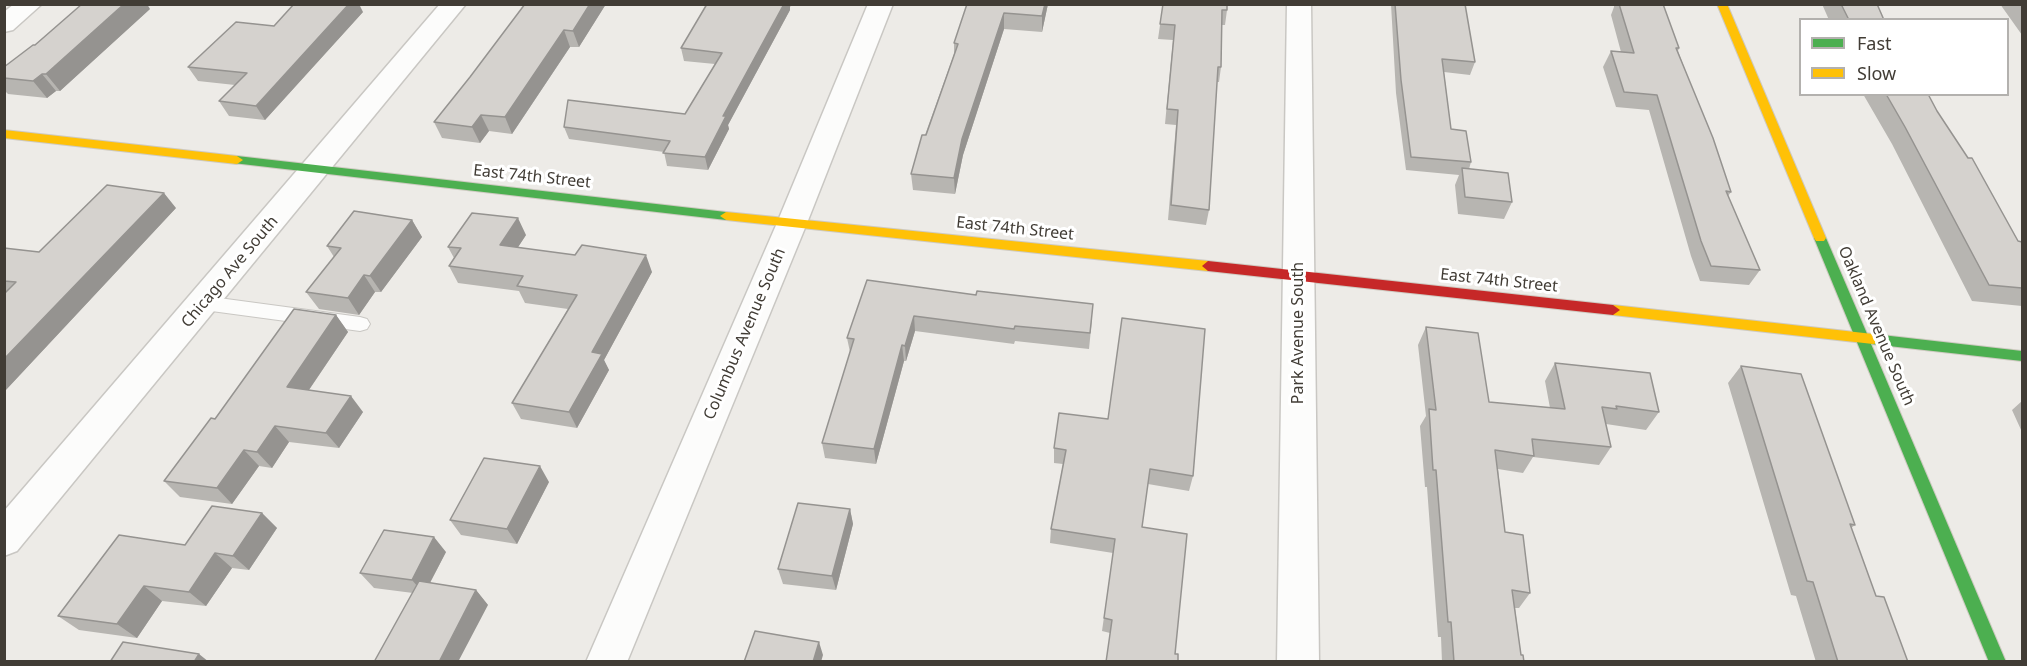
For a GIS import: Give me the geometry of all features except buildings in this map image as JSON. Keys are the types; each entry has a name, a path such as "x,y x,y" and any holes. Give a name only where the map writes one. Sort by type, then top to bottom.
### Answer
{"street":[{"path":"4,25 30,4"},
{"name":"Chicago Ave South","path":"4,539 454,4"},
{"name":"Columbus Avenue South","path":"606,662 792,223 881,4"},
{"name":"Park Avenue South","path":"1298,662 1299,4"},
{"name":"Oakland Avenue South","path":"1722,4 1998,662"},
{"name":"East 74th Street","path":"4,134 792,223 1298,275 2022,356"}],"lane":[{"path":"204,303 360,324"}],"traffic: fast":[{"path":"237,160 726,216"},
{"path":"1820,238 1998,662"},
{"path":"1873,339 2022,356"}],"traffic: slow":[{"path":"1722,4 1820,238"},
{"path":"4,134 237,160"},
{"path":"726,216 1208,266"},
{"path":"1613,310 1873,339"}],"traffic: jam":[{"path":"1208,266 1613,310"}]}
